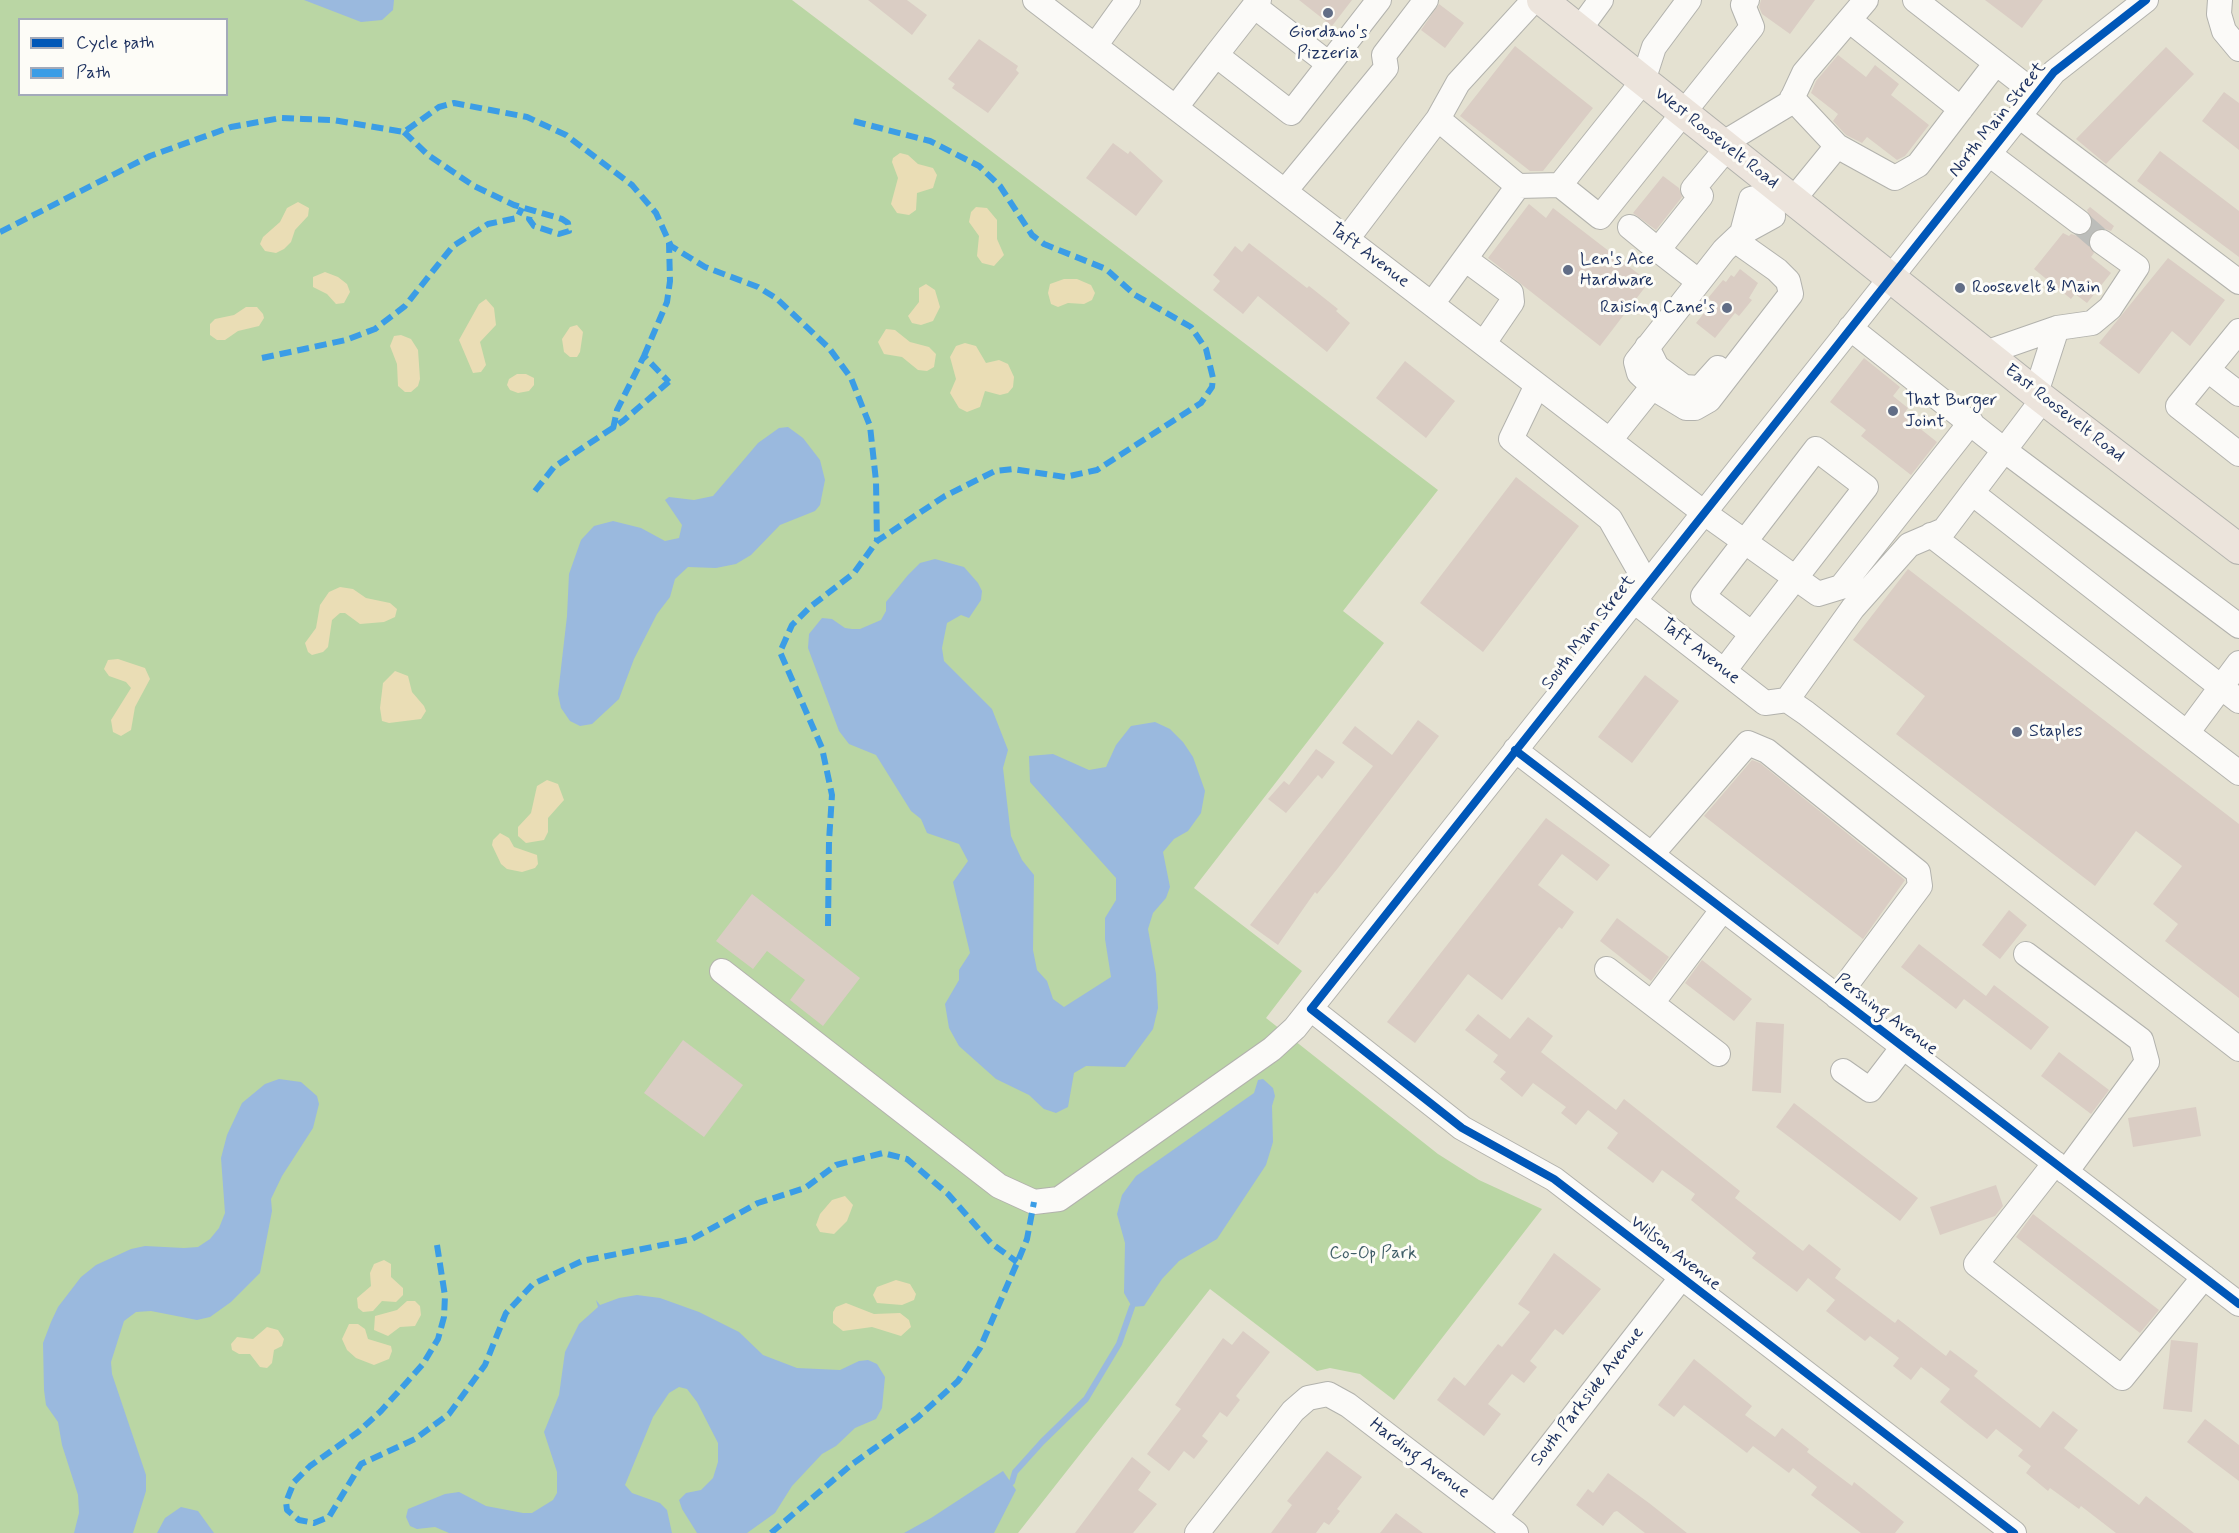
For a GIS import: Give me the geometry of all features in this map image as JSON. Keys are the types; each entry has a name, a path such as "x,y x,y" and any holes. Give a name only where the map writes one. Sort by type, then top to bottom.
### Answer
{"main road":[{"name":"West Roosevelt Road","path":"1542,0 1725,146 1781,194 1890,278"},
{"name":"East Roosevelt Road","path":"1890,278 2239,549"}],"street":[{"name":"Taft Avenue","path":"1035,0 1703,512 1818,594 1841,587 1971,422"},
{"path":"1095,46 1128,0"},
{"path":"1216,55 1291,113 1379,0"},
{"path":"1285,191 1386,68 1384,55 1426,0"},
{"path":"1347,239 1438,119 1458,83 1534,0"},
{"path":"1579,30 1601,0"},
{"path":"1560,185 1643,81 1654,47 1689,0"},
{"path":"1438,119 1518,186 1560,185 1600,217 1752,27 1743,4 1747,0"},
{"path":"1658,250 1701,196 1693,189 1725,146 1790,103 1804,73 1866,0"},
{"path":"1915,0 2036,94"},
{"name":"North Main Street","path":"1890,278 2054,72 2146,0"},
{"path":"2220,0 2219,14 2223,31 2239,49"},
{"path":"1176,107 1256,3 1329,64"},
{"path":"1849,20 1961,109"},
{"path":"1792,98 1837,146 1895,178 1918,165 1996,63"},
{"path":"2019,116 2239,282"},
{"path":"1739,237 1778,270 1788,281 1791,294 1709,400 1695,408 1686,408 1668,399 1653,386 1639,373 1636,362 1698,281 1724,250 1739,237 1751,199 1781,194 1837,146"},
{"path":"1989,154 2079,222"},
{"path":"1432,304 1518,186"},
{"path":"1629,227 1698,281"},
{"path":"1985,353 2057,328 2092,323 2110,308 2137,267 2102,242"},
{"path":"1465,259 1511,292 1512,302 1484,344"},
{"path":"1647,347 1657,367 1669,377 1684,387 1700,388 1776,297 1781,288 1778,270"},
{"name":"South Main Street","path":"722,971 999,1186 1034,1202 1059,1199 1272,1049 1311,1009 1890,278"},
{"path":"1850,328 2004,450 2239,626"},
{"path":"1776,701 1909,545 1944,530 1972,493 2040,396 2057,328"},
{"path":"2239,331 2178,406 2239,454"},
{"path":"2208,370 2239,394"},
{"path":"1537,385 1511,439 1610,519 1640,592"},
{"path":"1610,440 1653,386"},
{"path":"1724,670 1752,634 1795,578 1866,487 1816,449 1703,596 1752,634"},
{"path":"1972,493 2230,694"},
{"path":"1931,536 2239,773"},
{"name":"Taft Avenue","path":"1640,592 1724,670 1776,701 2239,1049"},
{"path":"2187,733 2230,694 2239,663"},
{"path":"1652,854 1748,743 1767,751 1918,872 1920,886 1838,997"},
{"name":"Pershing Avenue","path":"1515,750 2239,1304"},
{"path":"1652,1004 1723,909"},
{"path":"2026,954 2141,1040 2147,1062 2061,1168 1976,1264 2122,1378 2204,1277"},
{"path":"1607,969 1718,1054"},
{"name":"Wilson Avenue","path":"1311,1009 1462,1128 1554,1179 2014,1533"},
{"path":"1844,1071 1870,1090 1903,1047"},
{"name":"South Parkside Avenue","path":"1495,1517 1681,1278"},
{"name":"Harding Avenue","path":"1197,1533 1293,1411 1308,1398 1318,1394 1337,1397 1516,1533"}],"green space":[{"name":"Co-Op Park","path":"0,0 792,0 1438,490 1343,611 1384,643 1194,888 1302,971 1266,1018 1438,1154 1479,1180 1542,1209 1394,1400 1360,1374 1330,1368 1317,1371 1210,1289 1018,1533 0,1533"}],"sand":[{"path":"900,153 908,155 918,164 933,168 937,175 933,188 917,193 916,210 909,215 897,213 891,204 898,178 892,162 893,158"},
{"path":"298,202 309,208 308,216 295,230 291,242 276,253 265,251 260,244 263,237 280,222 287,208"},
{"path":"976,207 987,208 997,220 997,239 1004,255 994,266 982,263 977,256 979,236 969,222 971,212"},
{"path":"325,272 338,277 347,284 350,292 344,303 336,304 327,294 313,287 313,277"},
{"path":"1064,279 1077,279 1091,285 1095,293 1092,300 1084,304 1068,303 1058,307 1051,304 1048,293 1050,284"},
{"path":"926,284 935,290 940,307 933,321 921,325 912,323 908,316 919,302 919,288"},
{"path":"486,299 494,308 496,325 480,342 486,365 481,372 473,373 459,340 479,304"},
{"path":"246,307 257,307 263,314 264,318 259,326 238,331 225,340 217,340 210,335 210,324 215,319 234,315"},
{"path":"577,325 583,332 580,352 577,357 570,357 564,352 562,339 570,327"},
{"path":"886,329 895,330 910,342 929,347 936,354 934,367 927,371 918,370 902,357 884,354 878,342"},
{"path":"401,335 411,339 418,350 420,379 418,386 411,392 405,392 398,386 397,364 390,346 394,336"},
{"path":"965,343 976,346 986,363 999,360 1008,364 1014,377 1013,387 1008,393 1000,395 985,391 980,407 967,412 959,408 950,393 956,379 950,357 956,346"},
{"path":"517,374 526,374 534,378 534,385 529,391 518,393 510,390 507,385 509,379"},
{"path":"340,587 353,589 366,598 390,603 397,609 395,617 384,622 360,624 345,613 340,613 332,620 328,647 323,652 312,655 308,652 305,643 316,628 320,605 329,592"},
{"path":"118,659 145,668 150,679 135,707 131,730 121,736 113,732 111,720 131,688 126,682 109,676 104,669 108,660"},
{"path":"395,671 408,676 412,692 426,711 421,719 389,723 382,721 380,708 383,683"},
{"path":"547,780 558,784 564,800 548,818 548,832 544,840 526,843 518,836 518,827 531,813 537,786"},
{"path":"500,833 509,838 514,847 537,855 538,864 535,868 522,872 507,869 501,864 492,845 493,840"},
{"path":"845,1196 853,1205 847,1221 834,1234 820,1232 816,1225 820,1214 832,1200"},
{"path":"384,1260 391,1264 391,1277 403,1288 403,1295 396,1302 382,1301 373,1311 363,1312 358,1308 357,1298 371,1286 370,1273 374,1264"},
{"path":"896,1280 910,1284 916,1294 914,1300 902,1305 877,1303 873,1295 877,1287"},
{"path":"407,1301 415,1301 420,1306 421,1315 415,1326 400,1327 388,1336 374,1330 375,1316 397,1310"},
{"path":"846,1303 874,1314 900,1313 909,1320 911,1327 901,1336 872,1327 843,1331 833,1323 833,1312 836,1307"},
{"path":"349,1324 358,1324 365,1329 368,1339 391,1346 389,1359 374,1365 356,1358 347,1350 342,1339"},
{"path":"267,1327 278,1330 284,1339 282,1346 274,1350 272,1363 267,1368 260,1367 250,1354 239,1354 232,1350 231,1344 237,1337 253,1339"}],"water":[{"path":"304,0 394,0 393,10 382,20 361,22"},
{"path":"788,427 803,438 820,460 825,480 820,505 815,511 780,525 751,555 736,564 716,568 688,567 675,579 670,597 657,614 634,659 619,699 592,724 580,726 570,721 561,708 558,694 567,616 569,574 581,540 594,526 613,521 641,528 665,541 679,538 682,525 665,500 669,497 694,500 713,496 758,443 779,428"},
{"path":"935,559 964,567 982,591 981,600 969,618 961,615 947,623 942,648 944,661 992,709 1008,750 1003,768 1011,836 1022,860 1034,875 1033,950 1037,970 1047,981 1053,999 1064,1007 1111,977 1105,939 1105,918 1116,900 1116,878 1030,782 1029,756 1053,754 1089,770 1106,767 1116,745 1131,726 1155,722 1170,729 1183,742 1193,757 1205,791 1201,813 1188,831 1174,839 1163,852 1170,887 1166,898 1153,913 1148,929 1156,974 1158,1008 1153,1029 1125,1067 1086,1066 1074,1073 1068,1107 1056,1113 1044,1109 1029,1095 996,1079 959,1046 949,1028 945,1004 959,980 959,970 970,953 953,882 968,861 959,844 927,833 921,819 911,811 876,755 849,744 839,731 808,648 809,634 822,618 832,619 845,628 852,629 860,629 881,620 886,611 886,602 908,575 920,563"},
{"path":"279,1079 301,1082 317,1096 319,1104 313,1128 282,1176 271,1199 272,1211 260,1273 231,1302 210,1317 197,1320 151,1311 136,1312 124,1321 111,1362 112,1374 146,1475 146,1491 133,1533 74,1533 79,1513 78,1495 62,1445 58,1422 46,1405 44,1390 43,1343 51,1322 58,1307 81,1277 96,1265 131,1249 145,1246 198,1247 210,1239 219,1228 225,1213 221,1158 227,1135 242,1103 265,1084"},
{"path":"1263,1079 1273,1088 1275,1096 1272,1106 1273,1142 1266,1165 1217,1239 1179,1261 1162,1279 1144,1306 1132,1307 1124,1293 1125,1243 1117,1214 1122,1195 1136,1176 1254,1093 1258,1080"},
{"path":"637,1295 660,1298 699,1312 739,1332 763,1355 797,1368 840,1370 859,1361 868,1360 877,1364 885,1377 882,1408 876,1419 855,1428 836,1446 822,1454 792,1486 775,1513 747,1533 697,1533 682,1509 679,1500 686,1493 701,1490 713,1478 718,1462 718,1443 697,1402 687,1389 679,1387 669,1393 653,1417 625,1485 632,1493 660,1503 667,1510 672,1533 449,1533 435,1527 417,1529 410,1526 406,1517 408,1509 445,1494 459,1492 486,1506 523,1513 532,1513 553,1500 557,1493 557,1472 544,1432 559,1395 565,1352 579,1324 598,1307 596,1300 600,1305 619,1298"},
{"path":"1003,1471 1016,1490 994,1533 904,1533 931,1518"},
{"path":"181,1507 198,1511 214,1533 157,1533 165,1518"}],"building":[{"path":"868,0 907,0 927,15 912,35"},
{"name":"Giordano's Pizzeria","path":"1299,0 1352,0 1332,26"},
{"path":"1761,0 1815,0 1790,34 1762,14 1759,7"},
{"path":"1985,0 2043,0 2022,28"},
{"path":"1439,4 1464,23 1445,48 1421,30"},
{"path":"979,39 1018,66 1016,70 1019,73 988,113 952,88 955,84 948,79"},
{"path":"1515,46 1593,108 1543,171 1530,171 1460,116"},
{"path":"2166,47 2194,74 2106,164 2076,139"},
{"path":"1838,55 1866,77 1875,65 1899,84 1891,95 1929,125 1905,156 1897,160 1867,137 1862,143 1846,135 1833,121 1838,114 1811,93 1816,81"},
{"path":"2224,92 2239,103 2239,150 2202,121"},
{"path":"1113,143 1128,154 1130,151 1163,181 1136,216 1086,178"},
{"path":"2160,151 2239,211 2239,257 2137,181"},
{"path":"1663,176 1679,188 1682,197 1656,230 1633,213"},
{"name":"Len's Ace Hardware","path":"1529,204 1546,218 1553,208 1649,282 1600,346 1488,258"},
{"path":"2090,207 2114,226 2111,231 2103,228 2096,229 2088,240 2094,253 2091,257 2111,273 2087,303 2075,294 2071,299 2034,269 2063,233 2078,236 2090,231 2093,223 2087,210"},
{"path":"1249,243 1307,288 1309,286 1338,309 1336,311 1350,323 1327,352 1258,296 1243,314 1213,290 1220,281 1213,275 1235,246 1242,252"},
{"path":"2168,258 2225,300 2190,346 2172,331 2139,374 2099,343"},
{"name":"Raising Cane's","path":"1740,269 1758,283 1749,298 1752,300 1739,316 1735,313 1715,338 1696,323 1713,302 1708,298 1723,280 1726,282 1731,275 1734,277"},
{"path":"1864,358 1900,387 1893,396 1908,408 1903,415 1937,442 1911,475 1861,436 1866,430 1830,402"},
{"path":"1405,361 1455,401 1426,438 1376,398"},
{"path":"1516,477 1579,526 1483,652 1420,603"},
{"path":"1908,569 2239,824 2239,998 2165,941 2178,924 2153,904 2182,866 2136,831 2095,886 1896,734 1925,696 1853,640"},
{"path":"1645,675 1679,701 1632,763 1598,737"},
{"path":"1418,720 1439,736 1338,868 1317,894 1315,892 1278,945 1250,925 1373,766 1342,743 1355,726 1392,755"},
{"path":"1316,749 1335,762 1322,779 1318,775 1286,813 1268,799 1284,781 1289,785"},
{"path":"1752,760 1760,763 1905,880 1863,939 1704,816"},
{"path":"1546,818 1610,865 1597,881 1562,854 1538,885 1574,912 1562,929 1559,927 1502,1000 1468,974 1415,1043 1387,1022"},
{"path":"752,894 860,978 823,1026 790,1000 805,980 767,951 753,969 716,941"},
{"path":"2009,910 2027,925 2000,959 1982,945"},
{"path":"1617,918 1669,957 1651,981 1600,941"},
{"path":"1919,944 1986,996 1994,985 2049,1027 2031,1050 1964,999 1956,1009 1901,967"},
{"path":"1702,960 1752,999 1734,1021 1685,983"},
{"path":"1478,1014 1510,1039 1528,1017 1553,1036 1541,1052 1616,1110 1624,1099 1740,1191 1735,1198 1803,1251 1809,1244 1841,1269 1835,1278 1895,1323 1898,1319 1946,1356 1950,1350 1978,1371 1974,1376 2040,1428 2053,1411 2078,1430 2064,1448 2139,1505 2146,1496 2194,1533 2116,1533 2081,1506 2079,1509 2050,1488 2048,1491 2026,1473 2031,1466 2018,1456 2023,1450 1996,1429 1987,1439 1940,1402 1950,1389 1921,1367 1911,1380 1893,1366 1899,1358 1870,1336 1865,1341 1826,1311 1835,1300 1808,1278 1797,1292 1752,1258 1756,1253 1691,1200 1695,1194 1662,1170 1653,1183 1607,1148 1618,1133 1588,1110 1576,1125 1561,1113 1566,1107 1533,1083 1522,1097 1500,1079 1506,1072 1493,1062 1498,1055 1465,1030"},
{"path":"1756,1022 1784,1024 1781,1093 1752,1091"},
{"path":"683,1040 743,1085 704,1137 644,1093"},
{"path":"2059,1052 2109,1090 2091,1114 2041,1076"},
{"path":"1794,1103 1918,1198 1900,1221 1776,1127"},
{"path":"2196,1107 2201,1136 2133,1147 2128,1118"},
{"path":"1996,1185 2003,1206 1995,1216 1940,1235 1930,1207"},
{"path":"2033,1214 2159,1310 2140,1333 2016,1237"},
{"path":"1554,1253 1601,1289 1563,1335 1555,1329 1530,1361 1537,1367 1524,1383 1512,1374 1488,1404 1501,1414 1484,1436 1437,1400 1454,1377 1465,1386 1498,1344 1502,1347 1530,1312 1518,1304"},
{"path":"1243,1331 1270,1352 1236,1396 1240,1400 1227,1417 1220,1412 1202,1436 1208,1441 1194,1459 1184,1451 1169,1471 1147,1454 1181,1409 1175,1405 1223,1338 1232,1345"},
{"path":"2171,1340 2198,1343 2192,1412 2163,1409"},
{"path":"1694,1359 1752,1406 1745,1415 1775,1437 1782,1428 1809,1449 1807,1452 1852,1486 1854,1482 1904,1522 1895,1533 1861,1533 1811,1495 1817,1487 1793,1468 1789,1473 1753,1446 1747,1453 1684,1405 1674,1417 1658,1405"},
{"path":"2205,1419 2239,1445 2239,1481 2187,1442"},
{"path":"1327,1451 1362,1477 1337,1509 1340,1511 1329,1525 1324,1522 1316,1533 1271,1533 1292,1505 1287,1501"},
{"path":"1132,1457 1151,1472 1138,1490 1157,1504 1133,1533 1075,1533"},
{"path":"1608,1473 1687,1533 1645,1533 1617,1511 1603,1526 1576,1505 1588,1489 1593,1493"},
{"path":"1396,1513 1423,1533 1380,1533"}],"waterway":[{"path":"1012,1482 1015,1472 1086,1399 1119,1344 1132,1307"}],"tunnel":[{"path":"2079,222 2102,242"}],"marked path":[{"path":"0,232 150,156 231,127 281,118 333,120 404,132 439,107 454,103 527,117 566,135 632,185 656,213 671,246 705,267 758,287 776,298 829,348 851,378 870,426 876,481 877,541"},
{"path":"828,926 832,795 822,748 780,652 792,625 810,607 854,573 877,541 945,496 995,471 1013,469 1065,477 1097,470 1201,403 1212,387 1213,378 1206,349 1191,327 1135,295 1106,269 1044,244 1032,235 1000,186 979,166 930,141 853,121"},
{"path":"404,132 428,155 474,186 514,205 562,219 568,223 569,231 559,234 534,226 529,219 531,211"},
{"path":"262,358 346,340 375,329 405,306 453,246 488,224 517,218 522,208"},
{"path":"644,356 667,302 670,281 669,243"},
{"path":"613,429 617,410 644,356 669,382"},
{"path":"535,491 554,467 623,421 672,379"},
{"path":"437,1245 445,1296 444,1317 438,1339 423,1364 381,1411 358,1432 310,1466 294,1482 286,1502 287,1510 299,1520 314,1523 329,1517 361,1464 415,1439 449,1414 485,1365 506,1313 533,1284 582,1261 692,1239 758,1203 805,1188 836,1165 883,1153 907,1159 948,1194 991,1243 1017,1262"},
{"path":"771,1533 851,1465 917,1418 958,1381 980,1348 1020,1256 1027,1239 1034,1202"}],"cycle path":[{"path":"2014,1533 1554,1179 1462,1128 1311,1009 2054,72 2146,0"},
{"path":"1515,750 2239,1304"}],"place":[{"name":"Giordano's Pizzeria","path":"1328,13"},
{"name":"Len's Ace Hardware","path":"1568,270"},
{"name":"Roosevelt & Main","path":"1960,288"},
{"name":"Raising Cane's","path":"1727,308"},
{"name":"That Burger Joint","path":"1893,411"},
{"name":"Staples","path":"2017,732"}]}
